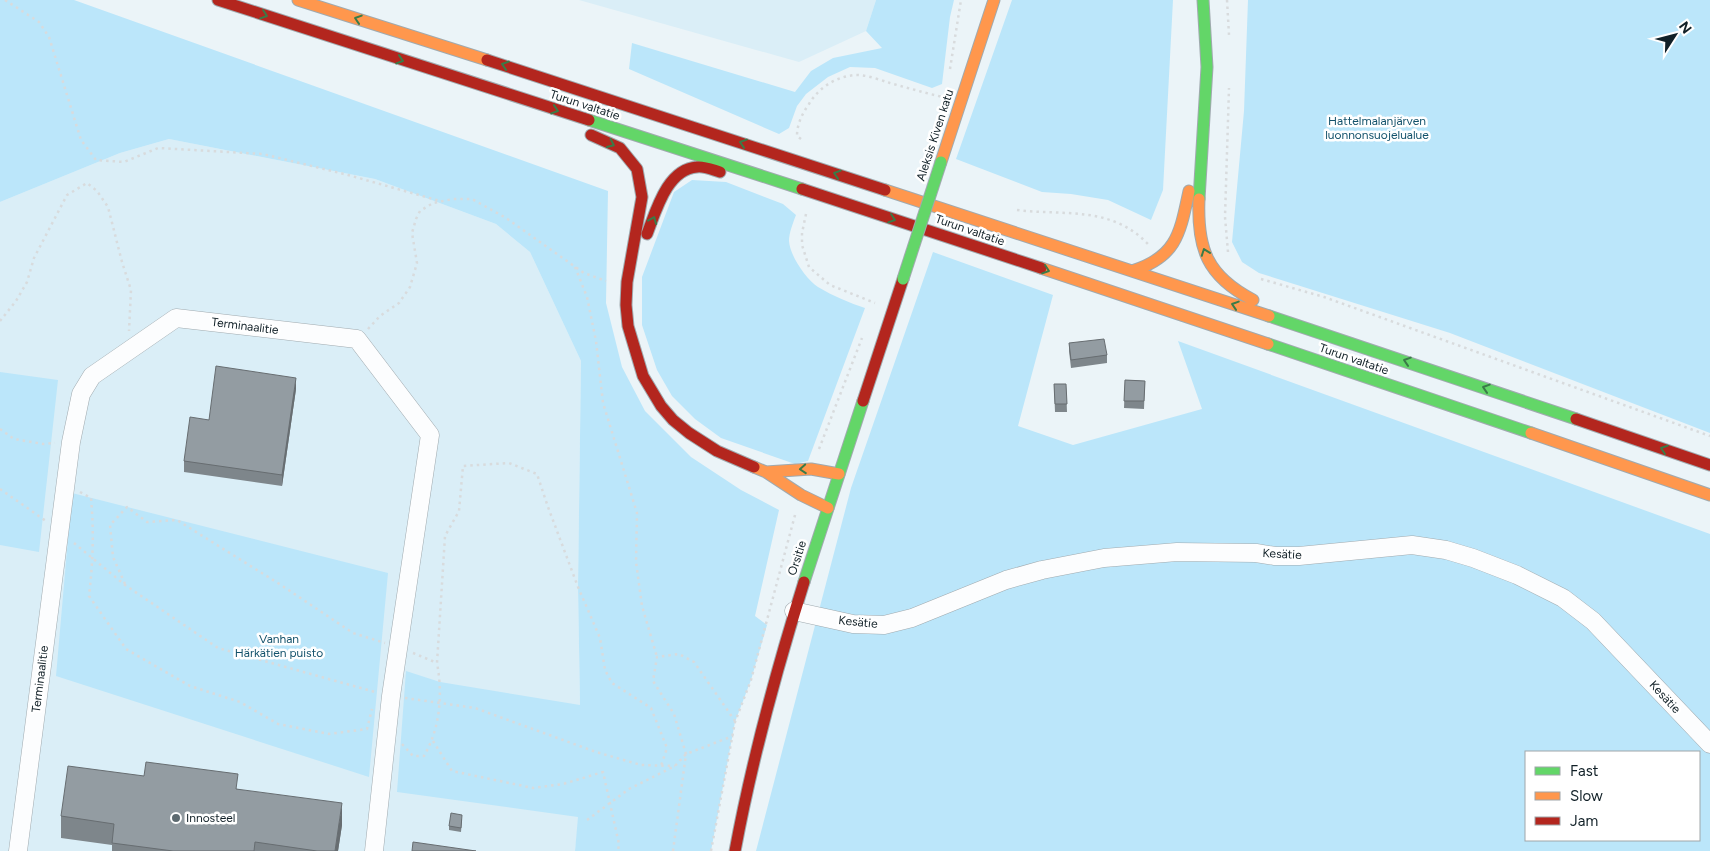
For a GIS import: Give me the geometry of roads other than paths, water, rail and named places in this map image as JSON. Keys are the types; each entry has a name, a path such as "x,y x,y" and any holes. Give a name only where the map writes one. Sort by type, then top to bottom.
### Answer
{"main road":[{"name":"Turun valtatie","path":"218,0 860,208 1556,441 1710,495"},
{"name":"Turun valtatie","path":"298,0 557,82 1519,398 1710,465"},
{"name":"Aleksis Kiven katu","path":"903,279 994,0"},
{"path":"1203,0 1208,74 1198,215 1200,239 1206,257 1220,279 1234,290 1314,331"},
{"path":"320,34 350,50 404,72"},
{"path":"580,131 620,148 637,169 642,197 627,285 628,326 633,348 643,376 660,406 673,420 710,446 766,472 801,495 828,508"},
{"path":"1132,271 1162,258 1178,238 1202,143"},
{"path":"627,285 670,183 685,170 696,167 729,173 764,184 860,208"},
{"name":"Orsitie","path":"735,851 755,756 794,611 903,279"},
{"path":"766,472 811,469 839,474"}],"street":[{"name":"Terminaalitie","path":"18,851 71,442 81,394 92,376 176,318 358,339 430,435 391,696 374,851"},
{"name":"Kesätie","path":"794,611 853,624 884,625 912,618 1006,580 1042,570 1104,558 1177,552 1256,553 1275,556 1298,556 1412,545 1446,550 1473,558 1517,575 1563,598 1593,621 1710,744"}],"place":[{"name":"Innosteel","path":"176,818"}],"park label":[{"name":"Hattelmalanjärven luonnonsuojelualue","path":"1377,128"},
{"name":"Vanhan Härkätien puisto","path":"279,646"}]}
